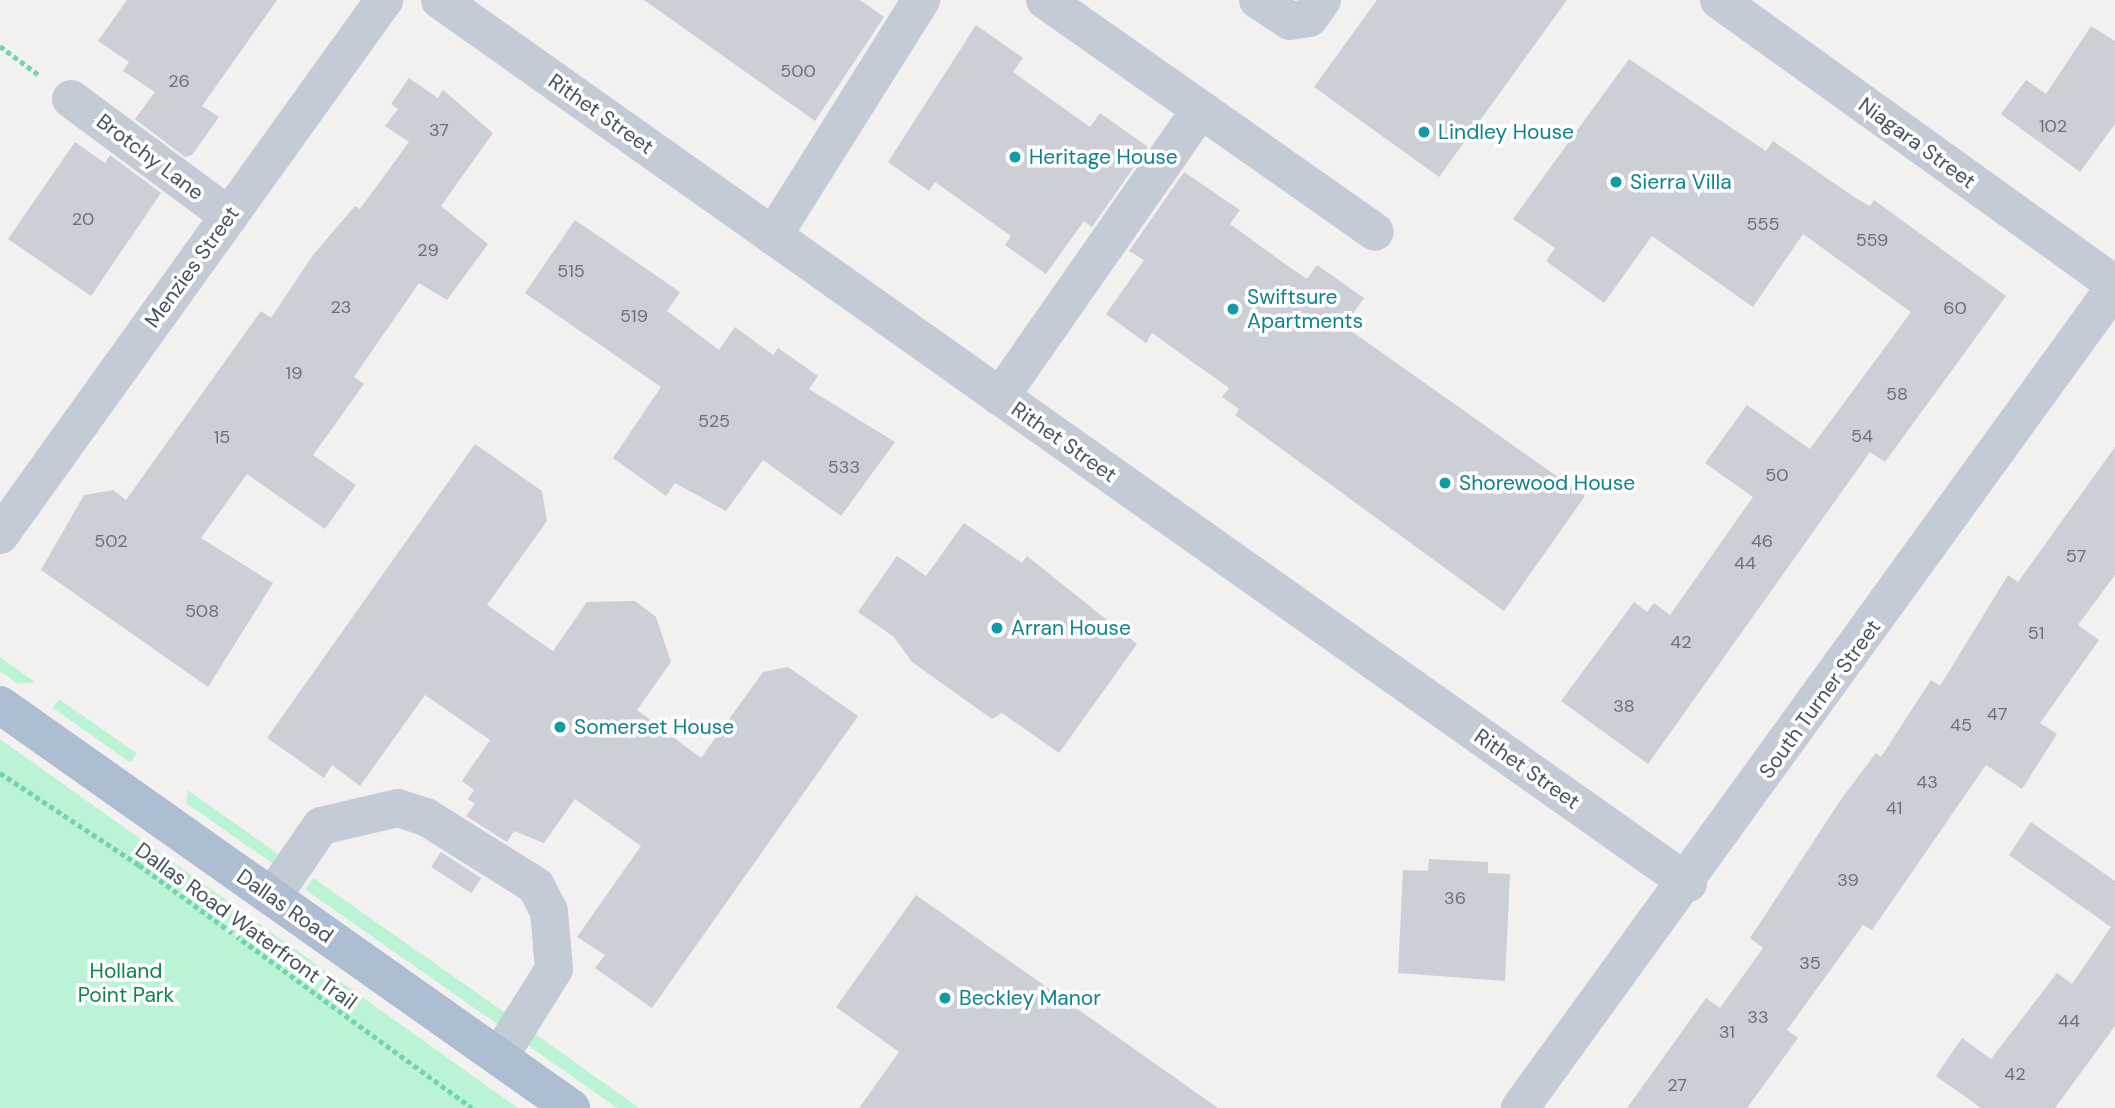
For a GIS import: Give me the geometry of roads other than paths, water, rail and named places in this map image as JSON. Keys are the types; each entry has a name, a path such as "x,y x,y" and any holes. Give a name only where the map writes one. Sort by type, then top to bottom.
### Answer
{"main road":[{"name":"Dallas Road","path":"0,705 571,1108"}],"street":[{"name":"Menzies Street","path":"0,535 384,0"},
{"name":"Rithet Street","path":"440,0 1688,883"},
{"path":"773,236 921,0"},
{"path":"1045,0 1199,112 1375,232"},
{"path":"1258,0 1290,21 1309,18 1322,0"},
{"name":"Niagara Street","path":"1719,0 2115,286"},
{"name":"Brotchy Lane","path":"71,99 229,216"},
{"path":"1000,397 1199,112"},
{"name":"South Turner Street","path":"1520,1108 1688,883 2115,286"},
{"path":"272,897 321,826 398,808 426,817 536,886 549,911 554,969 499,1057"}],"place":[{"name":"Lindley House","path":"1424,132"},
{"name":"Heritage House","path":"1015,157"},
{"name":"Sierra Villa","path":"1616,182"},
{"name":"Swiftsure Apartments","path":"1233,309"},
{"name":"Shorewood House","path":"1445,483"},
{"name":"Arran House","path":"997,628"},
{"name":"Somerset House","path":"560,727"},
{"name":"Beckley Manor","path":"945,998"}],"park label":[{"name":"Holland Point Park","path":"126,983"}]}
